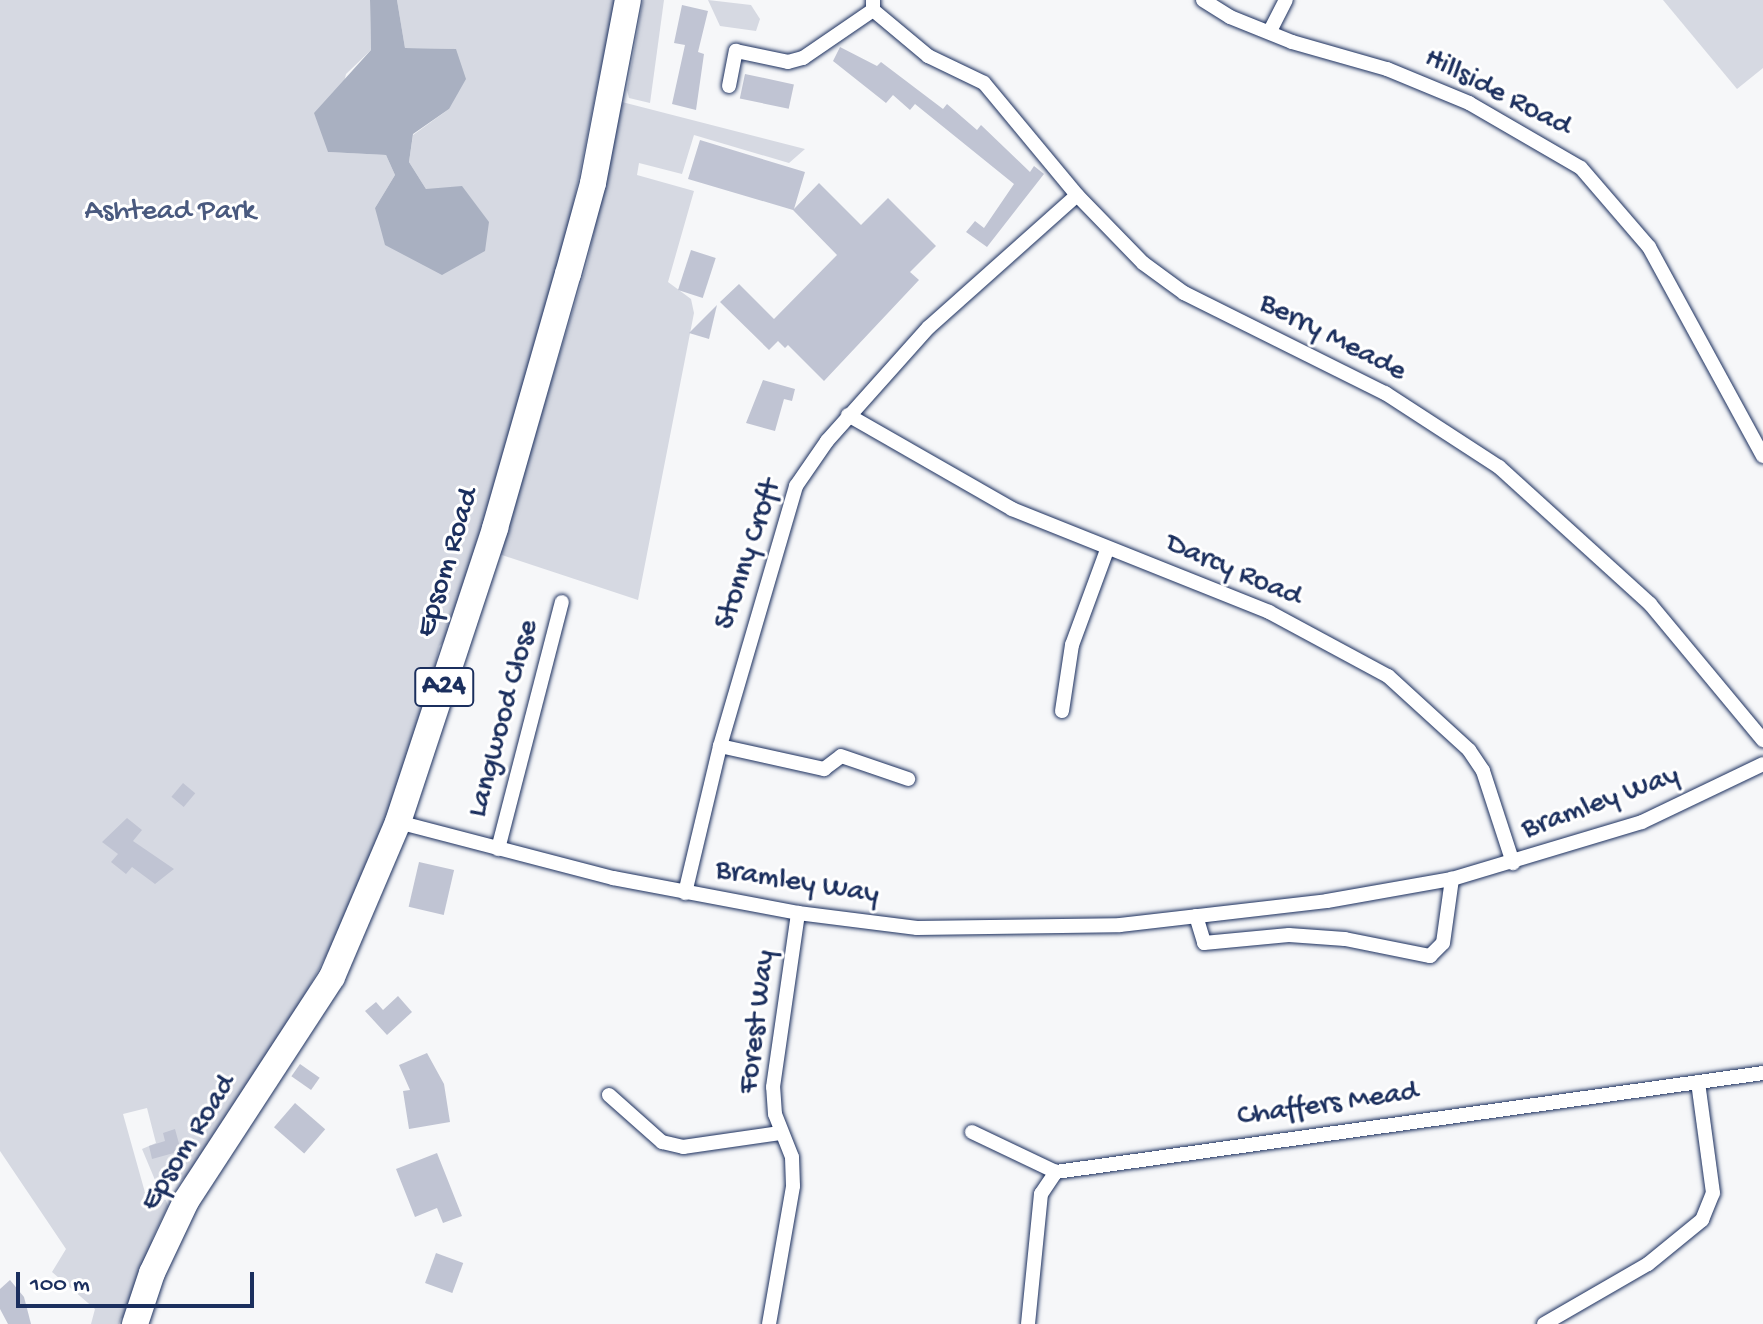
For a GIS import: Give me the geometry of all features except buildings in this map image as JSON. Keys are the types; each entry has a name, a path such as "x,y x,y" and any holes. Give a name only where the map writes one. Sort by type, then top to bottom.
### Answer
{"highway":[{"name":"Epsom Road","path":"135,1324 152,1273 186,1201 332,977 398,822 495,528 572,259 593,183 628,0"}],"street":[{"name":"Hillside Road","path":"1203,0 1230,17 1292,42 1403,74 1469,103 1581,168 1649,247 1763,456"},
{"path":"1270,31 1286,0"},
{"path":"729,86 736,51 788,62 803,58 873,5"},
{"name":"Berry Meade","path":"873,5 928,56 984,83 1077,195 1143,263 1184,293 1385,393 1499,467 1650,604 1763,740"},
{"name":"Stonny Croft","path":"685,893 720,746 784,513 808,465 848,415 949,307 1077,195"},
{"name":"Darcy Road","path":"848,415 950,478 1107,550 1269,612 1388,676 1422,702 1483,771 1513,863"},
{"path":"1062,711 1072,645 1107,550"},
{"name":"Langwood Close","path":"498,849 562,602"},
{"path":"720,746 824,769 841,756 908,779"},
{"name":"Bramley Way","path":"398,822 685,893 798,913 917,928 1120,925 1452,879 1642,822 1761,769"},
{"path":"1196,916 1204,943 1289,935 1345,939 1430,956 1443,943 1452,879"},
{"name":"Forest Way","path":"769,1324 793,1186 792,1157 780,1133 773,1087 798,913"},
{"name":"Chaffers Mead","path":"1056,1172 1763,1073"},
{"path":"1544,1324 1648,1264 1702,1220 1713,1193 1698,1082"},
{"path":"609,1095 662,1142 683,1147 780,1133"},
{"path":"972,1132 1056,1172 1041,1194 1028,1324"}],"green space":[{"name":"Ashtead Park","path":"0,0 370,0 371,50 346,74 328,152 386,155 395,175 375,208 426,189 409,162 413,135 449,109 455,49 405,48 397,0 615,0 565,244 452,635 439,646 430,702 395,803 339,932 291,1020 189,1175 176,1183 155,1180 142,1149 156,1143 147,1108 123,1114 146,1196 166,1200 168,1206 152,1239 155,1249 127,1320 121,1318 119,1324 91,1324 95,1309 52,1272 66,1249 0,1151"},
{"path":"643,0 664,0 650,103 629,98 627,90"},
{"path":"708,0 751,5 760,19 756,31 720,26"},
{"path":"1663,0 1763,0 1763,68 1737,89"},
{"path":"622,102 805,149 789,163 694,135 682,174 639,163 637,175 694,191 668,282 691,299 694,313 638,600 499,554 587,264"}],"water":[{"path":"370,0 397,0 405,48 456,49 466,79 449,109 413,134 409,162 426,189 462,186 489,222 485,251 442,275 385,245 375,208 395,175 386,155 328,152 314,113 371,50"}]}
